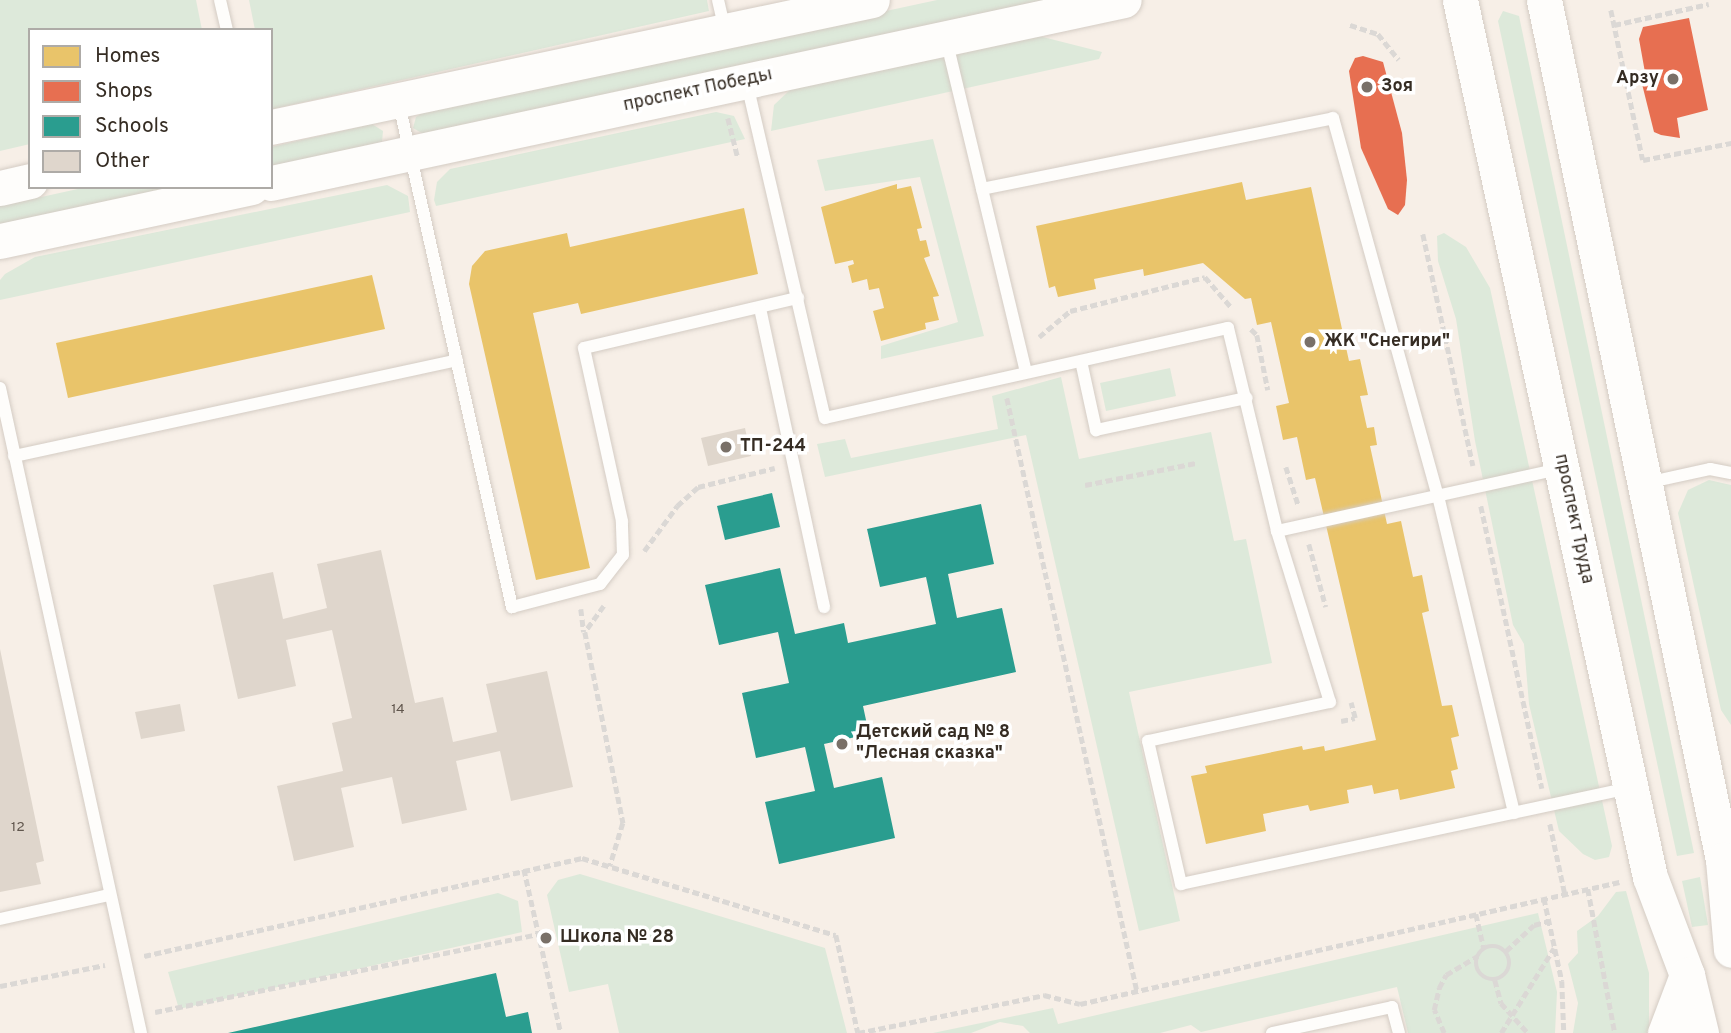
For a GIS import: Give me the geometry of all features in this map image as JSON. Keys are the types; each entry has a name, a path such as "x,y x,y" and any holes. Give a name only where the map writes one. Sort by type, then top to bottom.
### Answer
{"main road":[{"path":"273,127 398,100 722,15 872,0"},
{"name":"проспект Победы","path":"273,183 1124,0"},
{"name":"проспект Труда","path":"1461,0 1650,877 1687,975 1701,1033"},
{"path":"1544,0 1642,483 1723,860 1731,950"},
{"path":"0,188 28,181"},
{"path":"0,242 242,189"},
{"path":"1665,1033 1687,975 1731,965"}],"lane":[{"path":"220,0 227,28"},
{"path":"946,39 1026,371"},
{"path":"746,80 825,418 1002,376 1228,328 1277,531 1330,702 1148,741 1181,884 1631,788"},
{"path":"398,100 512,607 600,584 623,555 622,521 584,348 798,298"},
{"path":"982,189 1333,118 1438,496 1514,813"},
{"path":"760,308 824,607"},
{"path":"14,456 457,360"},
{"path":"1081,361 1096,430 1247,398"},
{"path":"0,388 141,1033"},
{"path":"1277,531 1562,468"},
{"path":"1642,483 1710,469 1731,473"},
{"path":"0,919 109,895"},
{"path":"1272,1033 1392,1007 1399,1033"}],"path":[{"path":"1614,25 1709,4"},
{"path":"1611,10 1643,160 1731,143"},
{"path":"1349,25 1378,34 1399,60"},
{"path":"726,112 738,158"},
{"path":"1423,234 1565,894"},
{"path":"1021,352 1070,311 1205,277 1240,316"},
{"path":"1248,326 1257,335 1270,398"},
{"path":"1002,376 1138,992"},
{"path":"1284,462 1328,616"},
{"path":"638,559 677,506 698,487 795,463"},
{"path":"1085,485 1196,463"},
{"path":"608,601 584,632 623,823 610,866"},
{"path":"1329,724 1355,718 1348,693"},
{"path":"0,986 124,961 582,858 836,935 858,1033 1044,995 1080,1004 1623,882"},
{"path":"524,869 561,1033"},
{"path":"1588,889 1615,1033"},
{"path":"1544,898 1562,981 1564,1033"},
{"path":"1476,914 1484,949"},
{"path":"1506,951 1534,925 1549,921"},
{"path":"137,1016 539,934"},
{"path":"1444,1033 1434,1010 1439,988 1446,975 1491,946 1506,951"},
{"path":"1501,1033 1554,947"},
{"path":"1495,980 1509,969 1506,951"},
{"path":"1478,956 1480,973 1495,980"},
{"path":"1495,980 1501,1003 1528,1033"}],"green space":[{"path":"0,0 196,0 202,28 28,28 28,144 0,151"},
{"path":"249,0 707,0 709,11 273,109 273,28 255,28"},
{"path":"937,0 1054,0 425,135 413,128 416,117 427,110"},
{"path":"1503,11 1519,16 1694,853 1677,856 1498,21"},
{"path":"1035,35 1102,52 1099,59 771,131 774,105 793,87"},
{"path":"716,112 734,116 745,139 436,206 434,200 437,182 450,169"},
{"path":"372,124 383,131 382,142 273,167 273,147"},
{"path":"933,139 984,336 881,359 881,346 958,322 920,177 825,191 817,160"},
{"path":"387,185 408,196 410,212 0,300 0,280 5,274 35,257"},
{"path":"78,189 169,189 0,225 0,206"},
{"path":"1444,233 1466,247 1490,288 1612,846 1609,857 1595,860 1583,854 1559,831 1529,704 1524,644 1513,625 1475,441 1456,319 1438,261 1437,236"},
{"path":"1170,368 1176,396 1106,411 1100,383"},
{"path":"1061,377 1079,459 1211,432 1234,541 1246,539 1272,663 1129,692 1180,921 1139,931 1026,435 825,477 817,444 845,439 851,458 998,429 992,396"},
{"path":"1709,480 1731,485 1731,725 1721,710 1678,513 1688,490"},
{"path":"580,874 825,948 847,1033 619,1033 608,984 569,992 547,895 558,880"},
{"path":"1700,877 1708,925 1692,927 1682,881"},
{"path":"1626,891 1649,973 1649,1033 1573,1033 1578,1003 1568,964 1578,953 1577,931 1598,916 1616,892"},
{"path":"498,893 518,901 522,932 179,1009 168,972"},
{"path":"1538,913 1557,992 1555,1033 1408,1033 1397,987 1201,1032 1191,1025 1160,1033 1030,1033 1023,1026 1000,1022 971,1033 933,1033 1053,1008 1058,1024"}],"building: Homes":[{"path":"1242,182 1246,200 1311,187 1349,361 1360,359 1368,395 1360,396 1367,428 1374,427 1377,445 1370,446 1387,524 1401,521 1413,577 1422,575 1429,611 1422,613 1442,706 1452,705 1459,736 1451,738 1458,769 1451,771 1455,788 1400,800 1398,789 1374,794 1372,785 1347,790 1349,803 1310,811 1308,805 1263,814 1266,831 1206,844 1191,776 1207,773 1205,766 1302,746 1303,750 1324,746 1325,751 1376,740 1315,478 1306,480 1297,437 1283,440 1276,406 1289,403 1271,322 1257,325 1251,298 1245,299 1203,263 1144,276 1143,269 1094,279 1096,289 1058,297 1055,286 1049,288 1036,226"},
{"path":"897,184 897,189 911,186 922,228 917,229 920,241 926,240 930,256 924,258 939,296 933,297 939,320 925,323 926,329 881,341 873,311 884,308 879,288 869,290 867,279 852,283 848,266 854,264 853,260 835,264 821,207"},
{"path":"744,208 758,274 581,314 578,303 533,313 590,568 536,580 469,284 472,266 485,251 567,233 570,247"},
{"path":"372,275 385,329 68,398 56,343"}],"building: Shops":[{"name":"Арзу","path":"1689,18 1708,110 1677,118 1680,138 1654,132 1641,80 1646,78 1639,39 1643,27"},
{"path":"1363,56 1383,62 1402,133 1407,180 1405,205 1398,215 1388,209 1361,148 1349,71 1355,58"}],"building: Schools":[{"path":"772,493 780,527 725,540 717,506"},
{"path":"981,504 994,564 948,574 957,618 1002,608 1016,672 863,706 869,734 824,744 834,788 882,777 895,838 779,864 765,802 815,791 805,747 756,758 742,693 789,683 778,632 719,645 705,585 780,568 795,634 844,623 848,643 936,624 926,577 880,587 867,529"},
{"path":"496,973 506,1017 528,1012 532,1033 228,1033"}],"building: Other":[{"name":"ТП-244","path":"745,428 751,456 708,466 701,438"},
{"path":"381,550 415,703 443,697 453,742 497,732 486,684 547,671 573,787 511,801 500,751 456,761 467,810 402,824 392,777 341,788 354,847 294,861 277,786 343,771 332,723 352,718 332,630 286,640 296,686 238,699 213,585 273,572 283,619 327,608 317,564"},
{"path":"0,649 44,861 36,863 41,884 0,892"},
{"path":"180,704 185,731 141,739 135,712"}],"place":[{"name":"Арзу","path":"1673,79"},
{"name":"Зоя","path":"1367,87"},
{"name":"ЖК \"Снегири\"","path":"1310,342"},
{"name":"ТП-244","path":"726,447"},
{"name":"Детский сад № 8 \"Лесная сказка\"","path":"842,744"},
{"name":"Школа № 28","path":"546,938"}]}
